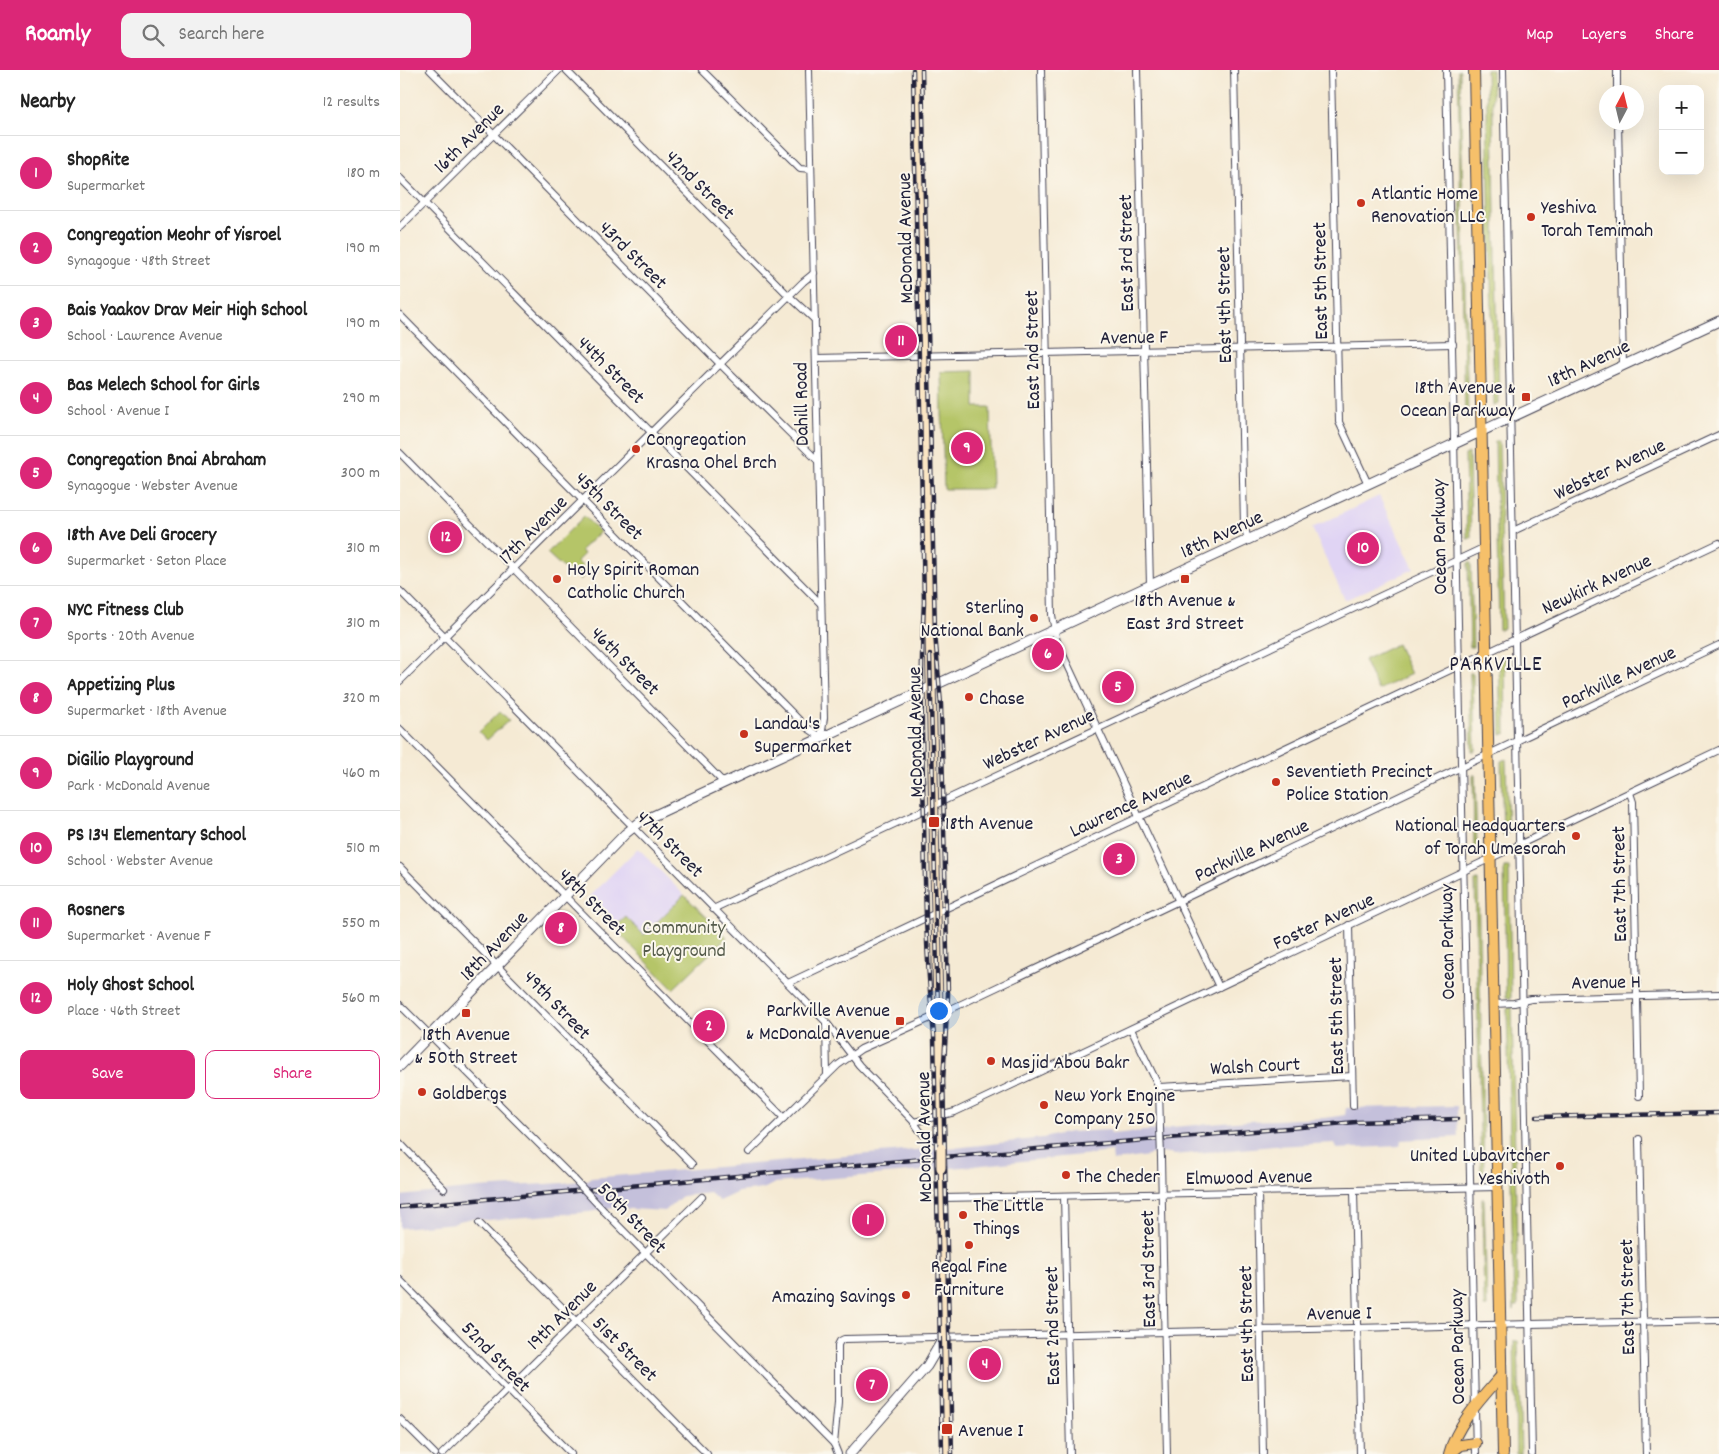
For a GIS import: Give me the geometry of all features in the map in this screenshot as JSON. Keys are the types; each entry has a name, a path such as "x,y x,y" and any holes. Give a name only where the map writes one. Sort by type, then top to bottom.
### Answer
{"main road":[{"name":"McDonald Avenue","path":"918,70 947,1454"},
{"path":"1474,70 1503,1454"},
{"path":"1449,1454 1452,1441 1475,1406 1501,1376"},
{"path":"1449,1454 1461,1445 1476,1443"}],"street":[{"name":"43rd Street","path":"430,70 817,460"},
{"name":"16th Avenue","path":"400,227 559,70"},
{"name":"42nd Street","path":"566,70 814,320"},
{"path":"702,70 800,168 811,170"},
{"name":"Dahill Road","path":"809,70 822,604 824,718 821,737"},
{"name":"East 2nd Street","path":"1041,70 1052,615 1054,629 1057,642 1220,987"},
{"name":"East 3rd Street","path":"1137,70 1150,585"},
{"name":"East 4th Street","path":"1234,70 1244,526 1248,540"},
{"name":"East 5th Street","path":"1331,70 1339,422 1368,484"},
{"name":"Ocean Parkway","path":"1446,70 1476,1454"},
{"path":"1504,70 1532,1454"},
{"path":"1617,70 1617,85"},
{"path":"1618,130 1623,366"},
{"name":"44th Street","path":"400,178 822,604"},
{"name":"17th Avenue","path":"400,681 814,273"},
{"name":"45th Street","path":"400,315 806,727 821,737"},
{"name":"18th Avenue","path":"400,1066 633,827 645,819 1719,321"},
{"name":"Avenue F","path":"816,358 1453,344"},
{"name":"Webster Avenue","path":"1513,531 1719,435"},
{"name":"46th Street","path":"400,453 723,782"},
{"name":"Newkirk Avenue","path":"1487,652 1719,543"},
{"name":"Webster Avenue","path":"713,908 1485,547"},
{"name":"47th Street","path":"400,591 826,1022 852,1056 914,1122 920,1131 926,1137 941,1144"},
{"name":"Parkville Avenue","path":"852,1056 867,1047 1719,645"},
{"name":"Lawrence Avenue","path":"788,984 1487,652"},
{"name":"48th Street","path":"400,729 784,1118"},
{"name":"Foster Avenue","path":"940,1116 955,1112 1130,1030 1719,750"},
{"name":"East 7th Street","path":"1630,792 1633,802 1639,1096"},
{"name":"49th Street","path":"400,867 692,1164"},
{"name":"East 5th Street","path":"1349,925 1352,1106"},
{"name":"Avenue H","path":"1494,1004 1514,1003 1537,998 1719,994"},
{"name":"50th Street","path":"400,1005 834,1444 838,1454"},
{"path":"826,1022 827,1075"},
{"name":"East 3rd Street","path":"1130,1030 1159,1086 1167,1454"},
{"path":"749,1152 827,1075 852,1056"},
{"name":"Walsh Court","path":"1159,1086 1352,1076"},
{"path":"914,1122 940,1116"},
{"name":"East 7th Street","path":"1639,1139 1646,1454"},
{"path":"400,1143 444,1189"},
{"name":"Elmwood Avenue","path":"942,1198 1498,1187"},
{"path":"1354,1190 1360,1454"},
{"name":"East 4th Street","path":"1258,1192 1263,1454"},
{"name":"East 2nd Street","path":"1064,1196 1070,1454"},
{"name":"19th Avenue","path":"442,1454 702,1197"},
{"name":"51st Street","path":"479,1223 707,1454"},
{"name":"52nd Street","path":"400,1280 571,1454"},
{"name":"Avenue I","path":"834,1444 838,1402 838,1345 844,1339 1719,1320"},
{"path":"850,1454 927,1366 944,1338"},
{"path":"400,1419 435,1454"}],"shaded area":[{"path":"1379,496 1414,569 1345,600 1312,528"},
{"path":"638,848 684,895 644,935 624,918 614,928 586,900"},
{"path":"1457,1106 1458,1137 1401,1140 1400,1146 1337,1149 1335,1143 1274,1146 1174,1155 1170,1153 1151,1154 1113,1161 1112,1152 923,1171 775,1183 763,1189 738,1192 719,1201 710,1193 682,1196 665,1211 614,1208 589,1212 487,1220 473,1218 456,1223 400,1228 400,1196 954,1148 1043,1138 1070,1132 1110,1130 1111,1134 1248,1121 1325,1118 1345,1115 1346,1108"}],"green space":[{"path":"1458,70 1460,70 1468,418 1465,418"},
{"path":"1486,70 1492,70 1499,403 1494,405"},
{"path":"975,371 975,407 990,407 992,489 944,489 941,372"},
{"path":"1495,441 1499,441 1504,628 1499,630"},
{"path":"1469,453 1471,538 1467,539 1465,455"},
{"path":"584,516 600,532 581,550 584,554 577,561 588,572 580,580 574,574 572,576 547,553"},
{"path":"1468,563 1471,563 1473,647 1470,647"},
{"path":"1397,644 1411,674 1378,690 1364,660"},
{"path":"1505,657 1506,733 1501,735 1499,659"},
{"path":"1470,673 1473,673 1475,751 1472,751"},
{"path":"500,711 509,720 487,740 479,732"},
{"path":"1506,759 1508,834 1503,836 1501,761"},
{"path":"1473,775 1475,775 1477,849 1474,849"},
{"path":"1504,867 1509,867 1511,999 1506,997"},
{"path":"1478,880 1484,1176 1481,1176 1475,881"},
{"name":"Community Playground","path":"684,895 727,937 673,989 614,928 626,917 644,935"},
{"path":"1512,1006 1518,1306 1514,1306 1514,1310 1507,1009"},
{"path":"1482,1199 1484,1199 1487,1307 1484,1307"},
{"path":"1514,1341 1518,1341 1521,1454 1516,1454"}],"railway":[{"path":"913,70 924,602 922,710 925,873 934,1035 942,1454"},
{"path":"922,70 935,633 941,705 948,994 943,1081 952,1454"},
{"path":"930,655 938,1017"},
{"path":"1537,1117 1719,1113"},
{"path":"400,1207 978,1154 1356,1122 1457,1119"}],"place":[{"name":"Atlantic Home Renovation LLC","path":"1361,203"},
{"name":"Yeshiva Torah Temimah","path":"1531,217"},
{"name":"Rosners","path":"901,341"},
{"name":"18th Avenue & Ocean Parkway","path":"1526,397"},
{"name":"DiGilio Playground","path":"967,448"},
{"name":"Congregation Krasna Ohel Brch","path":"636,449"},
{"name":"Holy Ghost School","path":"446,537"},
{"name":"PS 134 Elementary School","path":"1363,548"},
{"name":"Holy Spirit Roman Catholic Church","path":"557,579"},
{"name":"18th Avenue & East 3rd Street","path":"1185,579"},
{"name":"Sterling National Bank","path":"1034,618"},
{"name":"18th Ave Deli Grocery","path":"1048,654"},
{"name":"Congregation Bnai Abraham","path":"1118,687"},
{"name":"Chase","path":"969,697"},
{"name":"Landau's Supermarket","path":"744,734"},
{"name":"Seventieth Precinct Police Station","path":"1276,782"},
{"name":"18th Avenue","path":"934,822"},
{"name":"National Headquarters of Torah Umesorah","path":"1576,836"},
{"name":"Bais Yaakov Drav Meir High School","path":"1119,859"},
{"name":"Appetizing Plus","path":"561,928"},
{"name":"18th Avenue & 50th Street","path":"466,1013"},
{"name":"Parkville Avenue & McDonald Avenue","path":"900,1021"},
{"name":"Congregation Meohr of Yisroel","path":"709,1026"},
{"name":"Masjid Abou Bakr","path":"991,1061"},
{"name":"Goldbergs","path":"422,1092"},
{"name":"New York Engine Company 250","path":"1044,1105"},
{"name":"United Lubavitcher Yeshivoth","path":"1560,1166"},
{"name":"The Cheder","path":"1066,1175"},
{"name":"The Little Things","path":"963,1215"},
{"name":"ShopRite","path":"868,1220"},
{"name":"Regal Fine Furniture","path":"969,1245"},
{"name":"Amazing Savings","path":"906,1295"},
{"name":"Bas Melech School for Girls","path":"985,1364"},
{"name":"NYC Fitness Club","path":"872,1385"},
{"name":"Avenue I","path":"947,1429"}],"district":[{"name":"PARKVILLE","path":"1496,663"}]}
